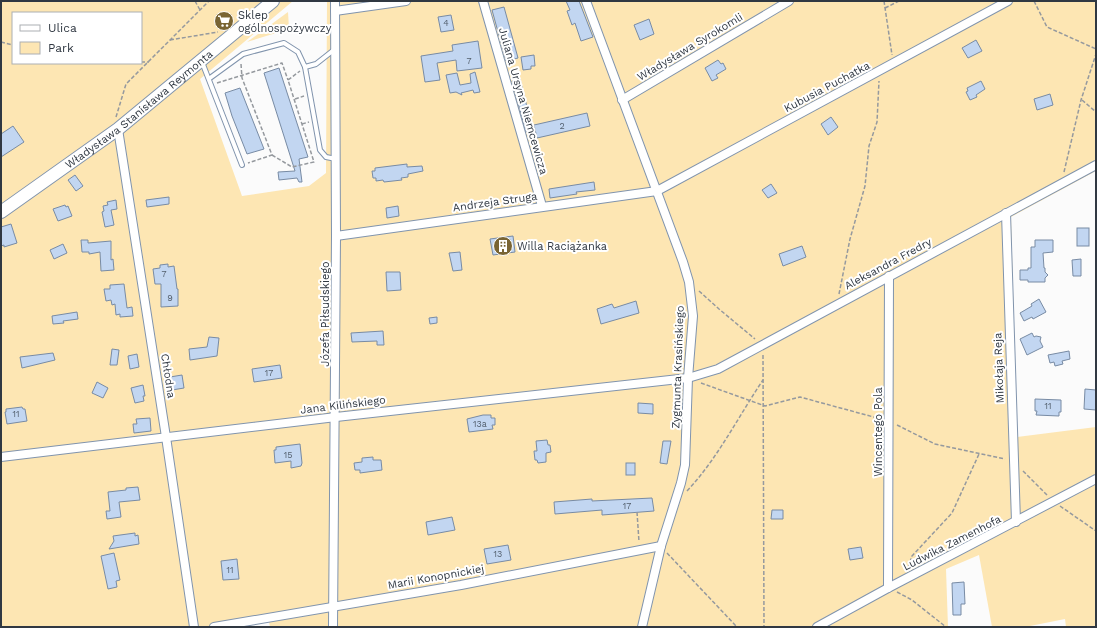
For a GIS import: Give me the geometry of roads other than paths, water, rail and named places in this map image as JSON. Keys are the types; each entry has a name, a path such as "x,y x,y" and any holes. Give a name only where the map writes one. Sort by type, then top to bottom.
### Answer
{"street":[{"name":"Władysława Stanisława Reymonta","path":"1,212 201,60 273,1"},
{"name":"Józefa Piłsudskiego","path":"333,627 336,417 335,1"},
{"path":"336,11 406,1"},
{"name":"Juliana Ursyna Niemcewicza","path":"483,1 542,206"},
{"name":"Władysława Syrokomli","path":"622,100 789,1"},
{"name":"Zygmunta Krasińskiego","path":"588,2 622,100 689,282 693,316 688,378 685,465 682,483 662,546 642,627"},
{"name":"Kubusia Puchatka","path":"656,191 879,71 1002,2"},
{"name":"Chłodna","path":"116,125 166,437 194,627"},
{"name":"Aleksandra Fredry","path":"688,378 718,369 1096,165"},
{"name":"Andrzeja Struga","path":"336,236 656,191"},
{"name":"Mikołaja Reja","path":"1006,214 1016,522"},
{"name":"Wincentego Pola","path":"888,588 889,276"},
{"name":"Jana Kilińskiego","path":"1,458 336,417 688,378"},
{"name":"Ludwika Zamenhofa","path":"817,627 903,580 1096,479"},
{"name":"Marii Konopnickiej","path":"214,627 461,585 662,546"}],"lane":[{"path":"210,78 241,56 284,43 298,52 305,67 320,150 326,158 336,158"},
{"path":"305,67 316,64 336,48"},
{"path":"201,60 210,78 242,165"}],"place":[{"name":"Sklep ogólnospożywczy","path":"224,21"},
{"name":"Willa Raciążanka","path":"503,246"}]}
